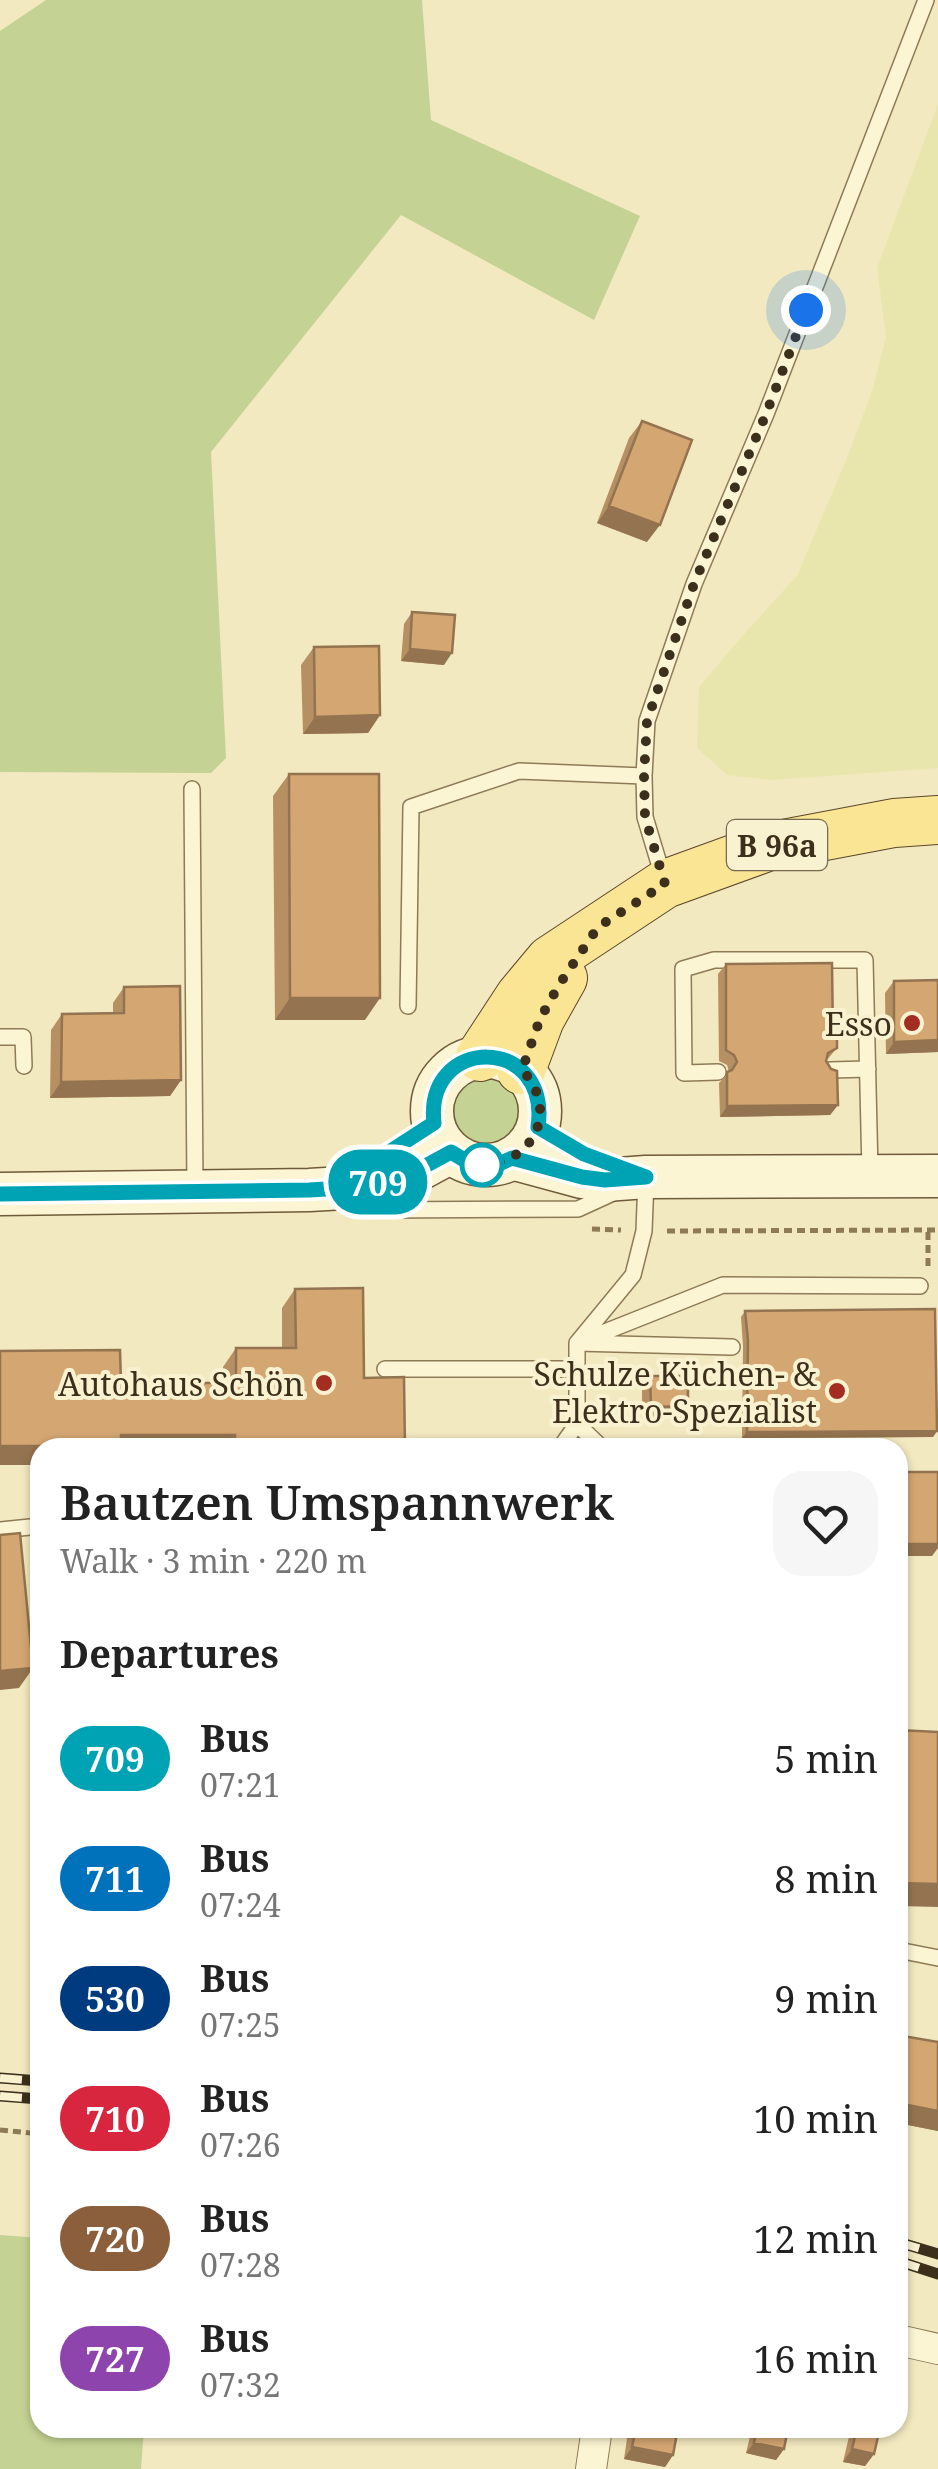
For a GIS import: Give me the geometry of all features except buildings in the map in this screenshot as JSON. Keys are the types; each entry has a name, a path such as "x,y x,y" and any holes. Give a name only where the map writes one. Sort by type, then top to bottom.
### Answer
{"main road":[{"name":"B 96a","path":"501,1064 540,1019 598,927 665,884 767,847 894,823 938,820"},
{"path":"460,1064 501,1064 535,1088 540,1110 525,1143 499,1164 466,1161 442,1138 433,1099 444,1077 460,1064"},
{"path":"0,1194 309,1190 383,1156 442,1138"},
{"path":"525,1143 582,1177 605,1180 938,1176"}],"street":[{"path":"908,2342 938,2349"},
{"path":"591,2469 596,2438"}],"lane":[{"path":"665,884 645,817 647,721 694,584 766,414 926,0"},
{"path":"408,1006 412,807 520,771 644,776"},
{"path":"192,789 195,1192"},
{"path":"718,1072 684,1073 684,969 714,960 865,960 870,1176"},
{"path":"0,1037 23,1037 24,1066"},
{"path":"830,1070 868,1069"},
{"path":"309,1190 379,1210 578,1210 646,1177 644,1230 633,1275 577,1343 576,1424 567,1438"},
{"path":"577,1343 723,1286 920,1286"},
{"path":"577,1343 732,1347"},
{"path":"385,1370 577,1369"},
{"path":"576,1424 591,1438"},
{"path":"0,1530 30,1527"},
{"path":"908,1952 938,1958"}],"path":[{"path":"586,1229 938,1230"},
{"path":"920,1286 928,1286 928,1230"},
{"path":"0,2130 30,2133"}],"shaded area":[{"path":"938,104 938,768 771,780 727,775 697,748 699,687 797,576 849,453 872,391 886,337 877,268"}],"green space":[{"path":"46,0 422,0 431,120 640,216 594,320 401,215 211,452 226,758 211,773 0,772 0,31"},
{"path":"486,1077 511,1087 521,1112 511,1137 486,1147 461,1137 451,1112 461,1087"},
{"path":"0,2235 30,2237 30,2438 143,2438 141,2469 0,2469"}],"railway":[{"path":"0,2078 30,2080"},
{"path":"0,2096 30,2098"},
{"path":"908,2245 938,2254"},
{"path":"908,2264 938,2274"}],"bus line":[{"name":"709","path":"0,1194 361,1187 416,1171 451,1152 482,1165 512,1158 582,1177 646,1177 584,1154 538,1127 539,1099 529,1078 504,1060 480,1057 460,1064 444,1077 433,1099 434,1123 383,1156 343,1175"}],"place":[{"name":"Esso","path":"912,1023"},
{"name":"Autohaus Schön","path":"324,1383"},
{"name":"Schulze Küchen- & Elektro-Spezialist","path":"837,1391"}],"route":[{"path":"482,1165 512,1158 534,1137 539,1099 522,1070 540,1019 559,985 598,927 665,884 645,817 647,721 694,584 806,310"}]}
